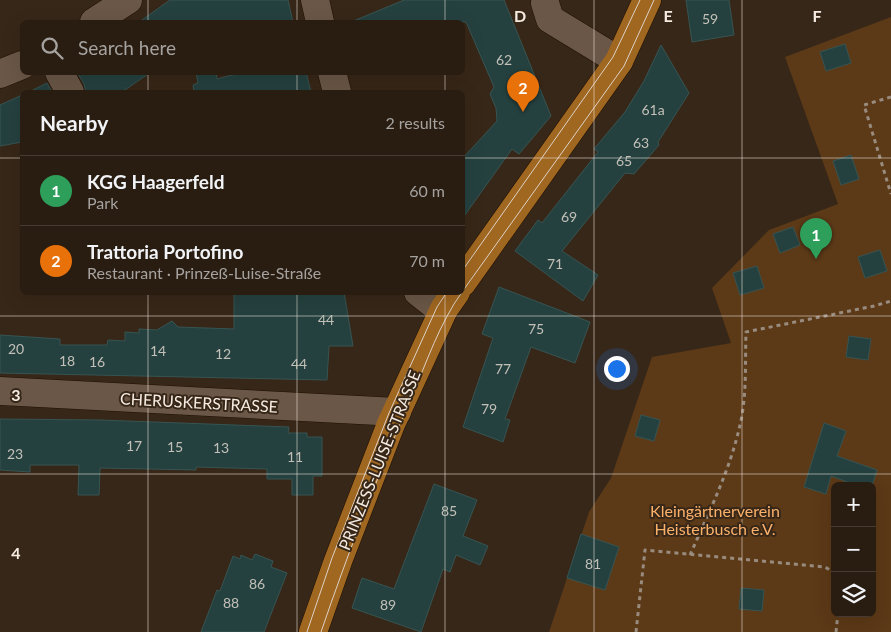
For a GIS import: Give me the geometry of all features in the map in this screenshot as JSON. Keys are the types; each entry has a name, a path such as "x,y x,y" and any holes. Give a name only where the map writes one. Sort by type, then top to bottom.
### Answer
{"main road":[{"path":"465,279 619,61 647,0"},
{"name":"PRINZESS-LUISE-STRASSE","path":"313,632 397,412 450,301"}],"street":[{"path":"97,20 128,0"},
{"path":"315,0 320,20"},
{"path":"545,3 550,19 619,61"},
{"path":"0,74 20,66"},
{"path":"61,75 69,90"},
{"path":"333,75 336,90"},
{"path":"422,295 437,307 450,301"},
{"name":"CHERUSKERSTRASSE","path":"0,391 397,412"}],"path":[{"path":"891,97 864,106 891,194"},
{"path":"690,555 720,488 741,424 746,332 891,301"},
{"path":"636,632 645,550 825,568 833,572"},
{"path":"836,632 838,617"}],"green space":[{"name":"Kleingärtnerverein Heisterbusch e.V.","path":"891,17 891,632 549,632 589,512 611,478 652,357 731,343 712,288 769,230 838,204 785,57"}],"building":[{"path":"170,0 288,0 293,20 142,20"},
{"path":"404,0 504,0 551,116 519,154 512,149 465,215 465,156 497,121 496,108 490,94 494,87 465,20 356,20"},
{"path":"686,0 729,0 734,35 692,42"},
{"path":"845,44 851,63 826,71 820,52"},
{"path":"661,45 689,93 658,142 659,145 634,174 625,173 562,251 598,275 583,301 515,251 538,220 542,223 598,152 594,149 625,112 644,81"},
{"path":"79,75 147,75 125,90 86,90"},
{"path":"197,75 216,75 217,79 232,75 307,75 310,90 194,90 193,85 198,83"},
{"path":"47,83 51,90 33,90"},
{"path":"20,96 20,142 0,146 0,105"},
{"path":"851,155 859,179 841,185 833,161"},
{"path":"793,227 800,245 780,253 773,234"},
{"path":"880,250 887,271 865,278 858,257"},
{"path":"757,266 764,288 740,295 733,273"},
{"path":"499,287 590,322 575,363 531,347 505,419 510,420 503,442 463,427 493,338 482,334"},
{"path":"234,295 344,295 353,346 329,346 327,380 0,373 0,335 60,339 60,345 107,345 108,340 125,341 125,332 139,333 139,329 157,330 172,321 178,327 234,329"},
{"path":"849,336 871,339 868,360 846,357"},
{"path":"641,415 660,420 654,441 635,436"},
{"path":"0,419 100,420 289,427 288,433 307,433 307,437 322,437 322,476 313,476 313,495 292,495 292,479 267,479 267,469 196,467 196,470 100,468 99,495 78,495 79,465 30,465 30,472 0,470"},
{"path":"824,423 846,431 837,456 877,470 873,482 847,482 831,476 826,494 804,487"},
{"path":"434,484 477,500 463,536 488,546 480,565 456,555 450,572 443,569 421,632 352,608 362,578 394,589"},
{"path":"581,534 619,547 605,590 567,578"},
{"path":"255,554 273,561 271,567 287,573 264,632 201,632 217,590 220,591 233,556 240,559 241,555 252,560"},
{"path":"741,588 764,590 762,611 739,609"}],"tram line":[{"path":"465,267 613,57 640,0"},
{"path":"465,288 624,66 654,0"},
{"path":"307,632 332,558 389,413 437,307 445,295"},
{"path":"321,632 364,514 399,427 440,330 460,295"}],"place":[{"name":"Trattoria Portofino","path":"523,112"},
{"name":"KGG Haagerfeld","path":"816,259"}]}
